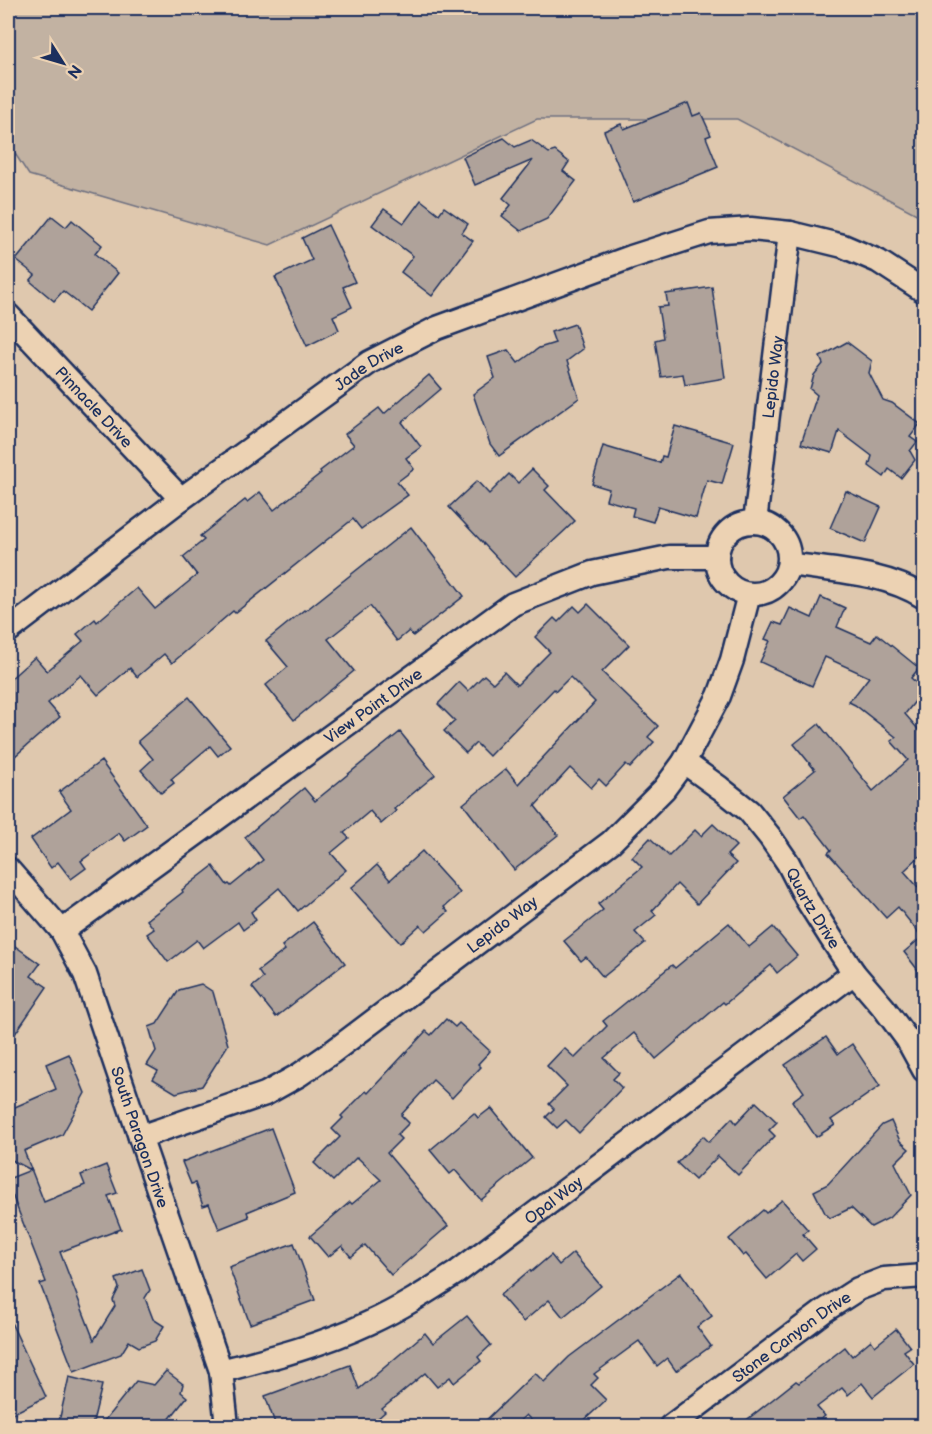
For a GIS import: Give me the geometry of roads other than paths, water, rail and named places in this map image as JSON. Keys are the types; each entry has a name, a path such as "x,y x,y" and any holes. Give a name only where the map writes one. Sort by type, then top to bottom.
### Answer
{"street":[{"name":"Jade Drive","path":"8,631 181,499 370,362 437,328 631,257 709,232 751,230 790,233 843,246 878,261 924,291"},
{"name":"Lepido Way","path":"755,522 790,233"},
{"name":"Pinnacle Drive","path":"8,315 181,499"},
{"path":"755,522 764,523 776,530 784,540 789,552 789,564 783,580 762,594 749,594 734,589 724,581 717,557 721,542 728,532 739,525 755,522"},
{"name":"View Point Drive","path":"62,931 513,604 592,573 669,557 717,557"},
{"path":"789,564 878,577 913,590 924,597"},
{"name":"Lepido Way","path":"140,1137 265,1094 307,1070 611,842 664,789 684,762 719,696 732,660 749,594"},
{"name":"Quartz Drive","path":"684,762 749,812 770,837 854,973 907,1039 924,1070"},
{"name":"South Paragon Drive","path":"8,869 62,931 85,974 221,1371 227,1426"},
{"name":"Opal Way","path":"221,1371 329,1340 370,1323 456,1273 854,973"},
{"name":"Stone Canyon Drive","path":"671,1426 824,1311 858,1289 884,1279 924,1276"}]}
